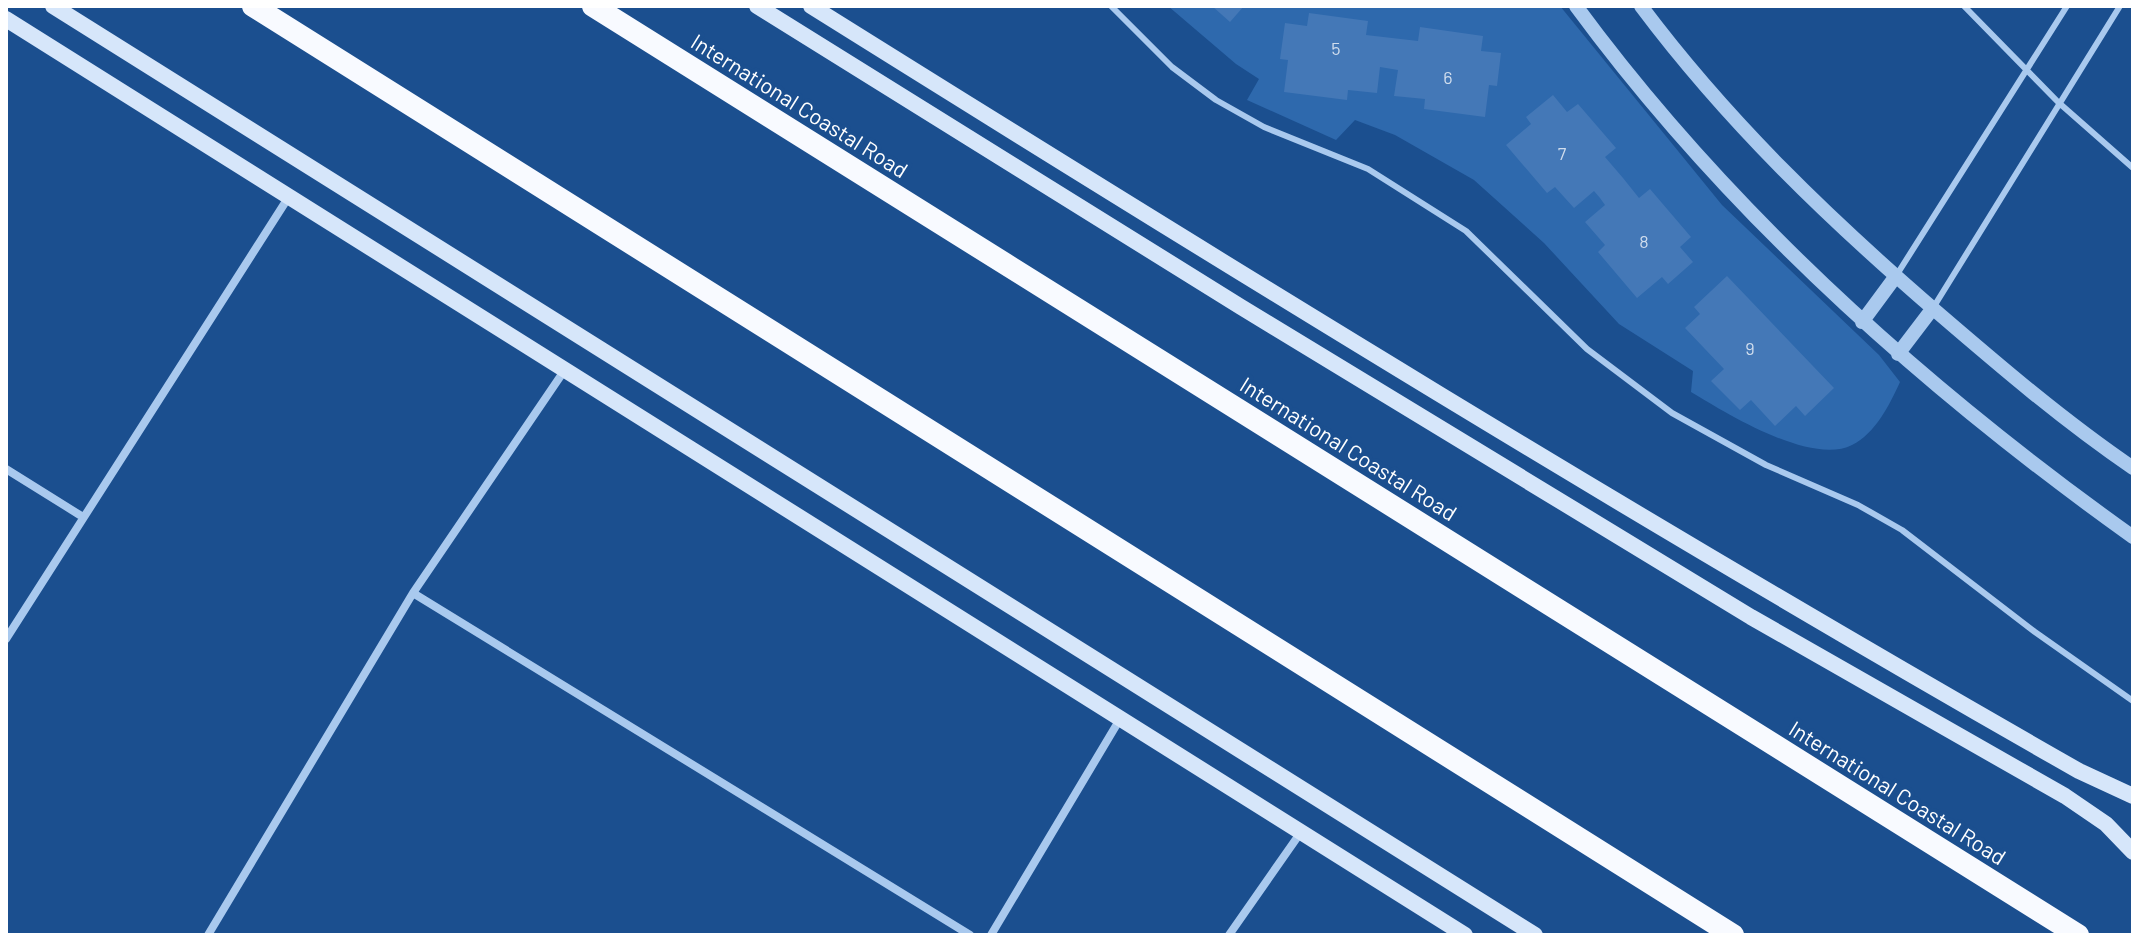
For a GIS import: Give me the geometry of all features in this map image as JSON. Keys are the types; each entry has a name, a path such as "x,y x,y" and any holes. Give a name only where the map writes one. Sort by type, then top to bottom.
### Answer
{"highway":[{"path":"253,6 1733,935"},
{"name":"International Coastal Road","path":"593,6 2078,935"}],"main road":[{"path":"53,6 1535,935"},
{"path":"757,6 1241,307 1751,617 2065,796 2106,824 2133,852"},
{"path":"811,6 1257,283 1766,593 2079,771 2133,796"},
{"path":"6,19 1465,935"}],"street":[{"path":"1576,6 1713,171 1862,322 2055,482 2133,537"},
{"path":"1641,6 1684,63 1749,138 1818,208 2019,383 2133,468"},
{"path":"6,639 288,198"},
{"path":"1862,322 1896,276"},
{"path":"1898,354 1933,308"},
{"path":"208,935 413,593 564,371"},
{"path":"6,469 83,517"},
{"path":"413,593 970,935"},
{"path":"991,935 1120,719"},
{"path":"1229,935 1301,832"}],"lane":[{"path":"1111,6 1172,67 1216,100 1264,127 1368,169 1466,231 1587,349 1672,413 1754,459 1858,505 1902,530 2057,648 2133,701"},
{"path":"1964,6 2058,102 2133,168"},
{"path":"1896,276 2067,6"},
{"path":"1933,308 2120,6"}],"shaded area":[{"path":"1168,6 1560,6 1722,205 1879,355 1900,382 1886,409 1868,434 1852,445 1835,450 1792,443 1725,412 1691,392 1693,371 1619,324 1544,243 1474,180 1395,135 1355,120 1336,140 1247,100 1259,79 1236,64"}],"building":[{"path":"1212,6 1244,6 1230,22"},
{"path":"1309,13 1368,21 1366,35 1418,41 1420,27 1483,36 1481,51 1501,53 1497,86 1489,85 1485,117 1424,109 1425,99 1394,96 1398,70 1380,67 1377,93 1348,90 1347,100 1284,92 1288,60 1280,59 1285,23 1307,26"},
{"path":"1553,95 1567,112 1578,104 1616,148 1605,157 1639,198 1650,189 1691,237 1680,247 1693,262 1668,284 1662,277 1637,298 1598,252 1605,245 1585,222 1605,205 1600,198 1594,191 1574,208 1555,187 1547,193 1506,145 1531,124 1526,117"},
{"path":"1727,276 1834,388 1805,416 1796,406 1775,426 1751,400 1740,410 1711,381 1724,369 1685,328 1700,314 1694,307"}]}
